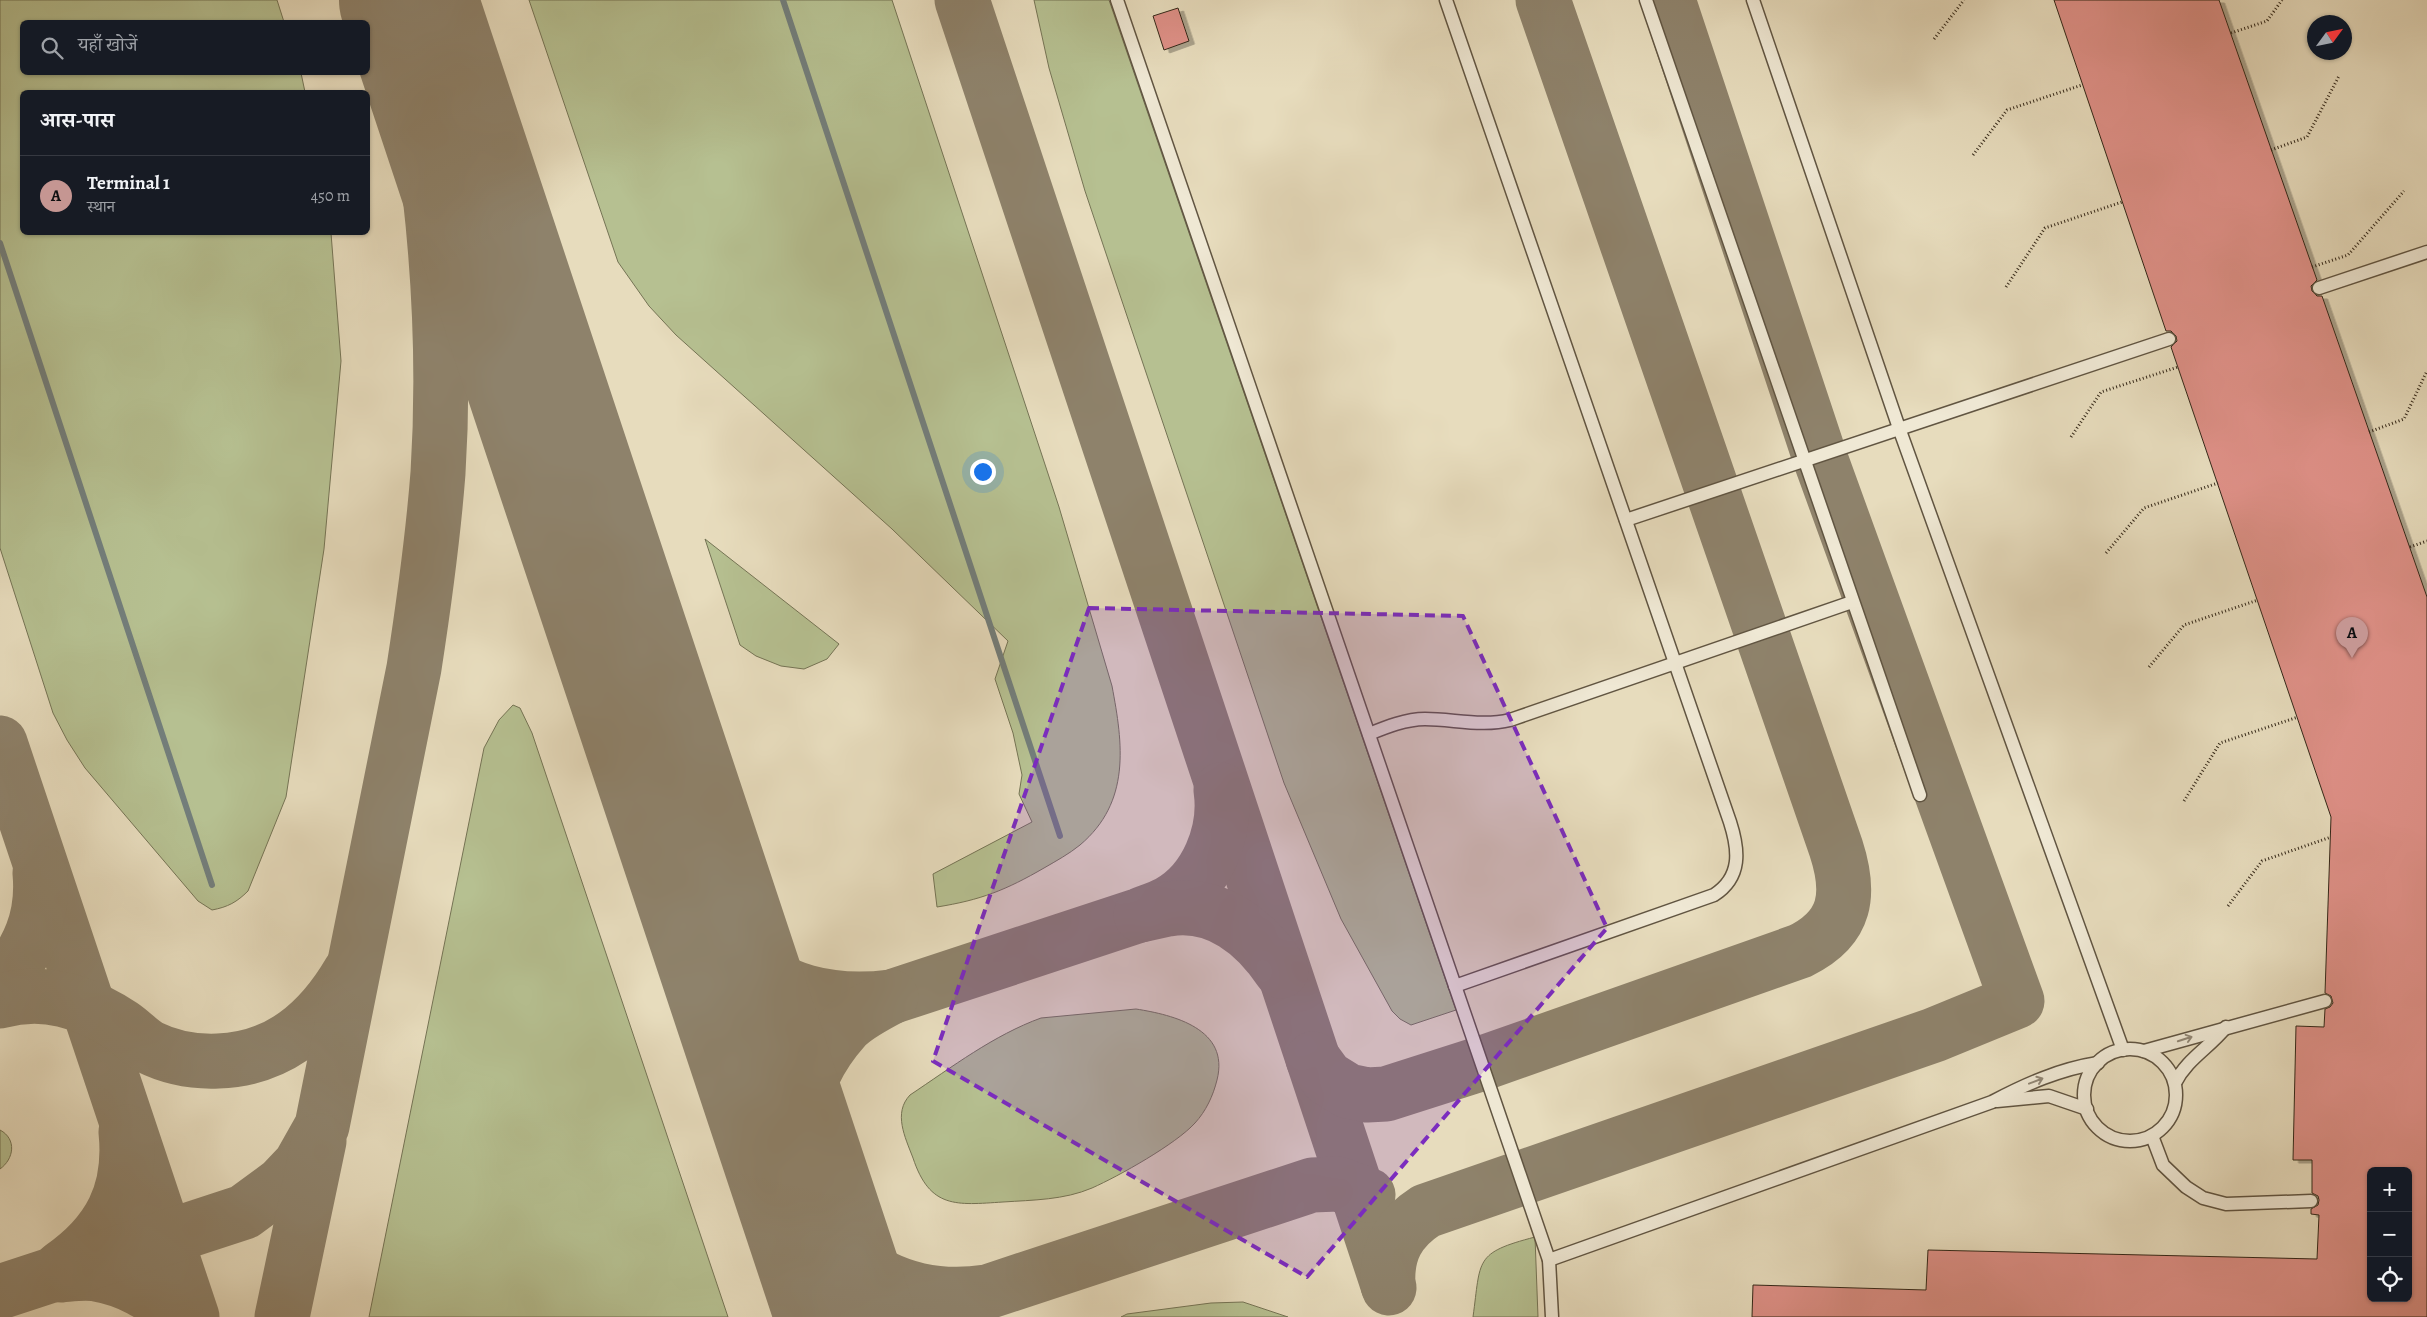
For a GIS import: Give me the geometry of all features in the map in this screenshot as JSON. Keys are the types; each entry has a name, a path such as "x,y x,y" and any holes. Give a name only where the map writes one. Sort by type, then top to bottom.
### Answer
{"lane":[{"path":"1117,0 1549,1260 1552,1317"},
{"path":"1446,0 1737,843 1736,868 1729,881 1714,895 1454,986"},
{"path":"1646,0 1920,795"},
{"path":"1753,0 1899,428 2123,1050"},
{"path":"2319,288 2427,252"},
{"path":"1626,520 2169,339"},
{"path":"1368,734 1407,721 1424,719 1499,723 1852,602"},
{"path":"2144,1051 2157,1058 2167,1068 2175,1084 2175,1107 2169,1120 2152,1136 2136,1141 2122,1141 2109,1136 2098,1128 2087,1109 2084,1091 2088,1078 2098,1063 2105,1057 2123,1050 2144,1051 2325,1001"},
{"path":"2175,1084 2190,1061 2212,1044 2226,1027"},
{"path":"1549,1260 1992,1102 2019,1087 2054,1074 2098,1063"},
{"path":"1992,1102 2050,1096 2087,1109"},
{"path":"2152,1136 2163,1165 2186,1187 2203,1198 2226,1204 2311,1201"}],"path":[{"path":"1934,39 1964,0"},
{"path":"2230,33 2266,21 2282,0"},
{"path":"2271,150 2307,137 2339,76"},
{"path":"1973,155 2007,110 2082,84"},
{"path":"2312,267 2348,255 2404,191"},
{"path":"2006,287 2045,228 2122,202"},
{"path":"2071,437 2102,392 2178,367"},
{"path":"2369,432 2404,419 2427,371"},
{"path":"2106,553 2144,508 2218,483"},
{"path":"2410,547 2427,541"},
{"path":"2149,667 2184,625 2258,600"},
{"path":"2184,801 2220,743 2298,717"},
{"path":"2228,906 2262,861 2331,837"}],"highlighted area":[{"path":"1089,608 1463,616 1607,928 1307,1277 933,1061"}],"green space":[{"path":"0,0 277,0 283,20 20,20 20,75 301,75 305,90 20,90 20,235 331,235 341,361 324,549 286,797 248,891 232,904 212,910 198,901 85,768 53,713 0,548"},
{"path":"529,0 892,0 1059,507 1112,686 1119,729 1120,750 1119,771 1115,791 1108,810 1096,828 1080,845 1062,857 1030,876 993,893 937,907 933,874 1032,822 1019,794 1022,775 1013,733 995,679 1008,641 892,529 676,335 649,306 618,262"},
{"path":"1034,0 1109,0 1456,1010 1411,1025 1400,1019 1392,1011 1341,919 1284,783 1085,191 1049,68"},
{"path":"705,539 839,644 827,659 804,669 781,666 756,656 740,645"},
{"path":"513,705 520,708 532,733 728,1317 369,1317 484,748 499,720"},
{"path":"1136,1009 1167,1015 1182,1021 1196,1028 1207,1037 1215,1048 1219,1063 1213,1092 1203,1113 1186,1131 1161,1150 1117,1176 1092,1188 1070,1195 1026,1201 971,1204 947,1200 937,1195 928,1187 920,1175 902,1125 902,1109 910,1095 990,1042 1041,1018"},
{"path":"0,1130 9,1138 12,1149 5,1165 0,1169"},
{"path":"1535,1237 1538,1317 1473,1317 1477,1282 1484,1261 1501,1248"},
{"path":"1243,1302 1288,1317 1121,1317 1127,1314 1211,1303"}],"building":[{"path":"2054,0 2219,0 2317,280 2311,286 2312,291 2317,296 2322,296 2427,597 2427,1317 1752,1317 1753,1285 1926,1290 1928,1250 2317,1259 2319,1215 2311,1214 2311,1209 2318,1205 2319,1200 2318,1196 2312,1193 2312,1160 2293,1160 2296,1026 2324,1027 2325,1009 2333,1003 2331,996 2325,993 2331,817 2171,347 2177,341 2176,336 2171,331 2166,331"},
{"path":"1178,8 1189,41 1164,50 1153,16"}],"waterway":[{"path":"783,0 1060,836"},
{"path":"0,243 212,885"}],"taxiway":[{"path":"0,1292 244,1212 282,1184 300,1165 322,1126 414,668 434,522 438,473 441,354 434,235 420,117 398,0"},
{"path":"962,0 1389,1288"},
{"path":"1313,1059 1327,1078 1348,1091 1367,1095 1386,1094 1483,1063 1800,951 1816,942 1828,932 1836,920 1844,895 1841,865 1836,848 1543,0"},
{"path":"1388,1285 1389,1262 1396,1242 1408,1226 1426,1211 1934,1035 2017,1001 1819,455 1668,0"},
{"path":"0,743 192,1317"},
{"path":"704,890 723,927 736,947 751,963 768,976 787,985 827,997 848,999 891,997 1140,915 1169,903 1194,882 1212,854 1221,822 1221,790"},
{"path":"0,984 19,959 32,933 40,904 40,873"},
{"path":"1141,915 1168,909 1186,908 1203,910 1219,915 1234,923 1260,944 1281,971"},
{"path":"0,1001 32,996 48,997 78,1004 108,1017 145,1045 157,1051 200,1061 218,1061 240,1059 260,1053 296,1035 325,1007 350,972"},
{"path":"891,997 860,1015 844,1028 813,1074 799,1123 801,1170 816,1214 844,1250 883,1278 931,1292 987,1292 1312,1185 1338,1184 1368,1195"},
{"path":"61,1268 93,1241 105,1226 114,1210 125,1174 127,1154 126,1132"},
{"path":"282,1317 319,1141"},
{"path":"61,1275 92,1273 129,1284 160,1301 176,1317"}],"runway":[{"path":"408,0 845,1317"}],"place":[{"name":"Terminal 1","path":"2352,658"}]}
